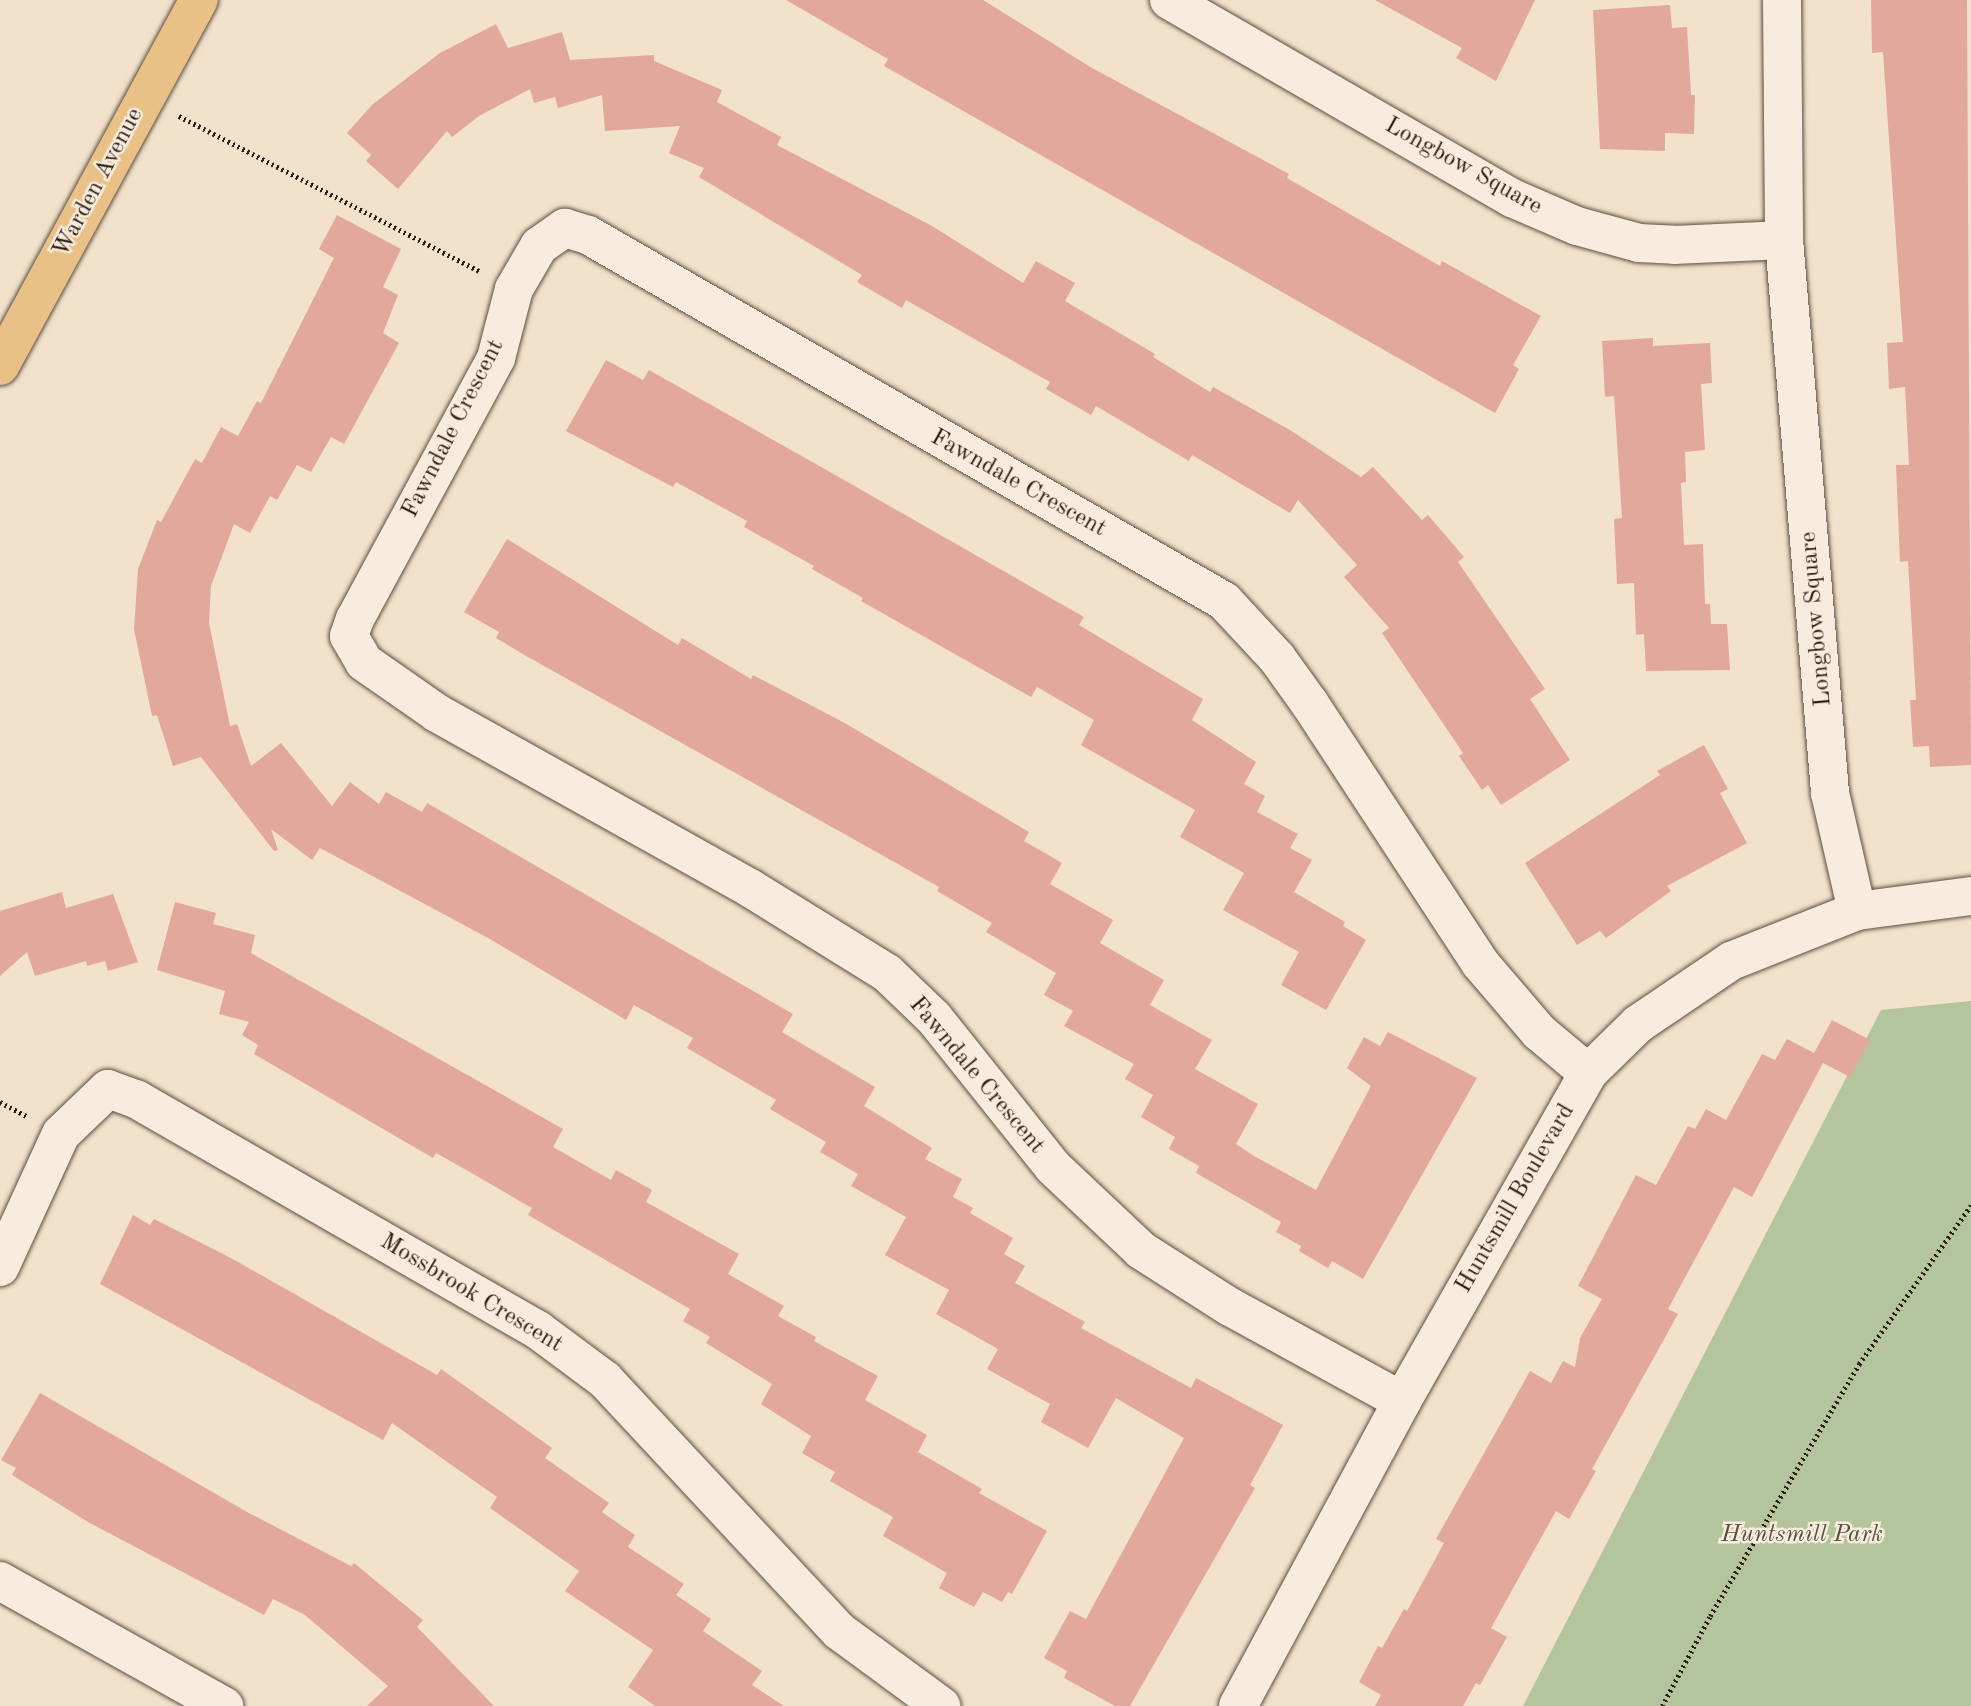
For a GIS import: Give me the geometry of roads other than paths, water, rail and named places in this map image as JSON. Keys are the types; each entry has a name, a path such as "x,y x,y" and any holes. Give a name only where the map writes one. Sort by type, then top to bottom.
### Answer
{"main road":[{"name":"Warden Avenue","path":"0,366 198,0"}],"street":[{"name":"Longbow Square","path":"1169,0 1512,198 1577,226 1639,243 1674,245 1784,240"},
{"name":"Longbow Square","path":"1782,0 1784,240 1830,793 1857,911"},
{"name":"Fawndale Crescent","path":"1402,1401 1230,1307 1141,1250 1052,1167 934,1018 887,973 750,888 437,713 364,662 349,636 355,619 496,358 514,289 539,246 565,228 588,235 1224,601 1278,658 1480,963 1539,1032 1588,1073"},
{"name":"Huntsmill Boulevard","path":"1238,1706 1402,1401 1588,1073 1637,1024 1706,976 1794,933 1857,911 1971,896"},
{"name":"Mossbrook Crescent","path":"0,1266 61,1134 108,1088 136,1099 486,1299 605,1380 839,1631 941,1706"},
{"path":"0,1581 224,1706"}],"park label":[{"name":"Huntsmill Park","path":"1802,1536"}]}
